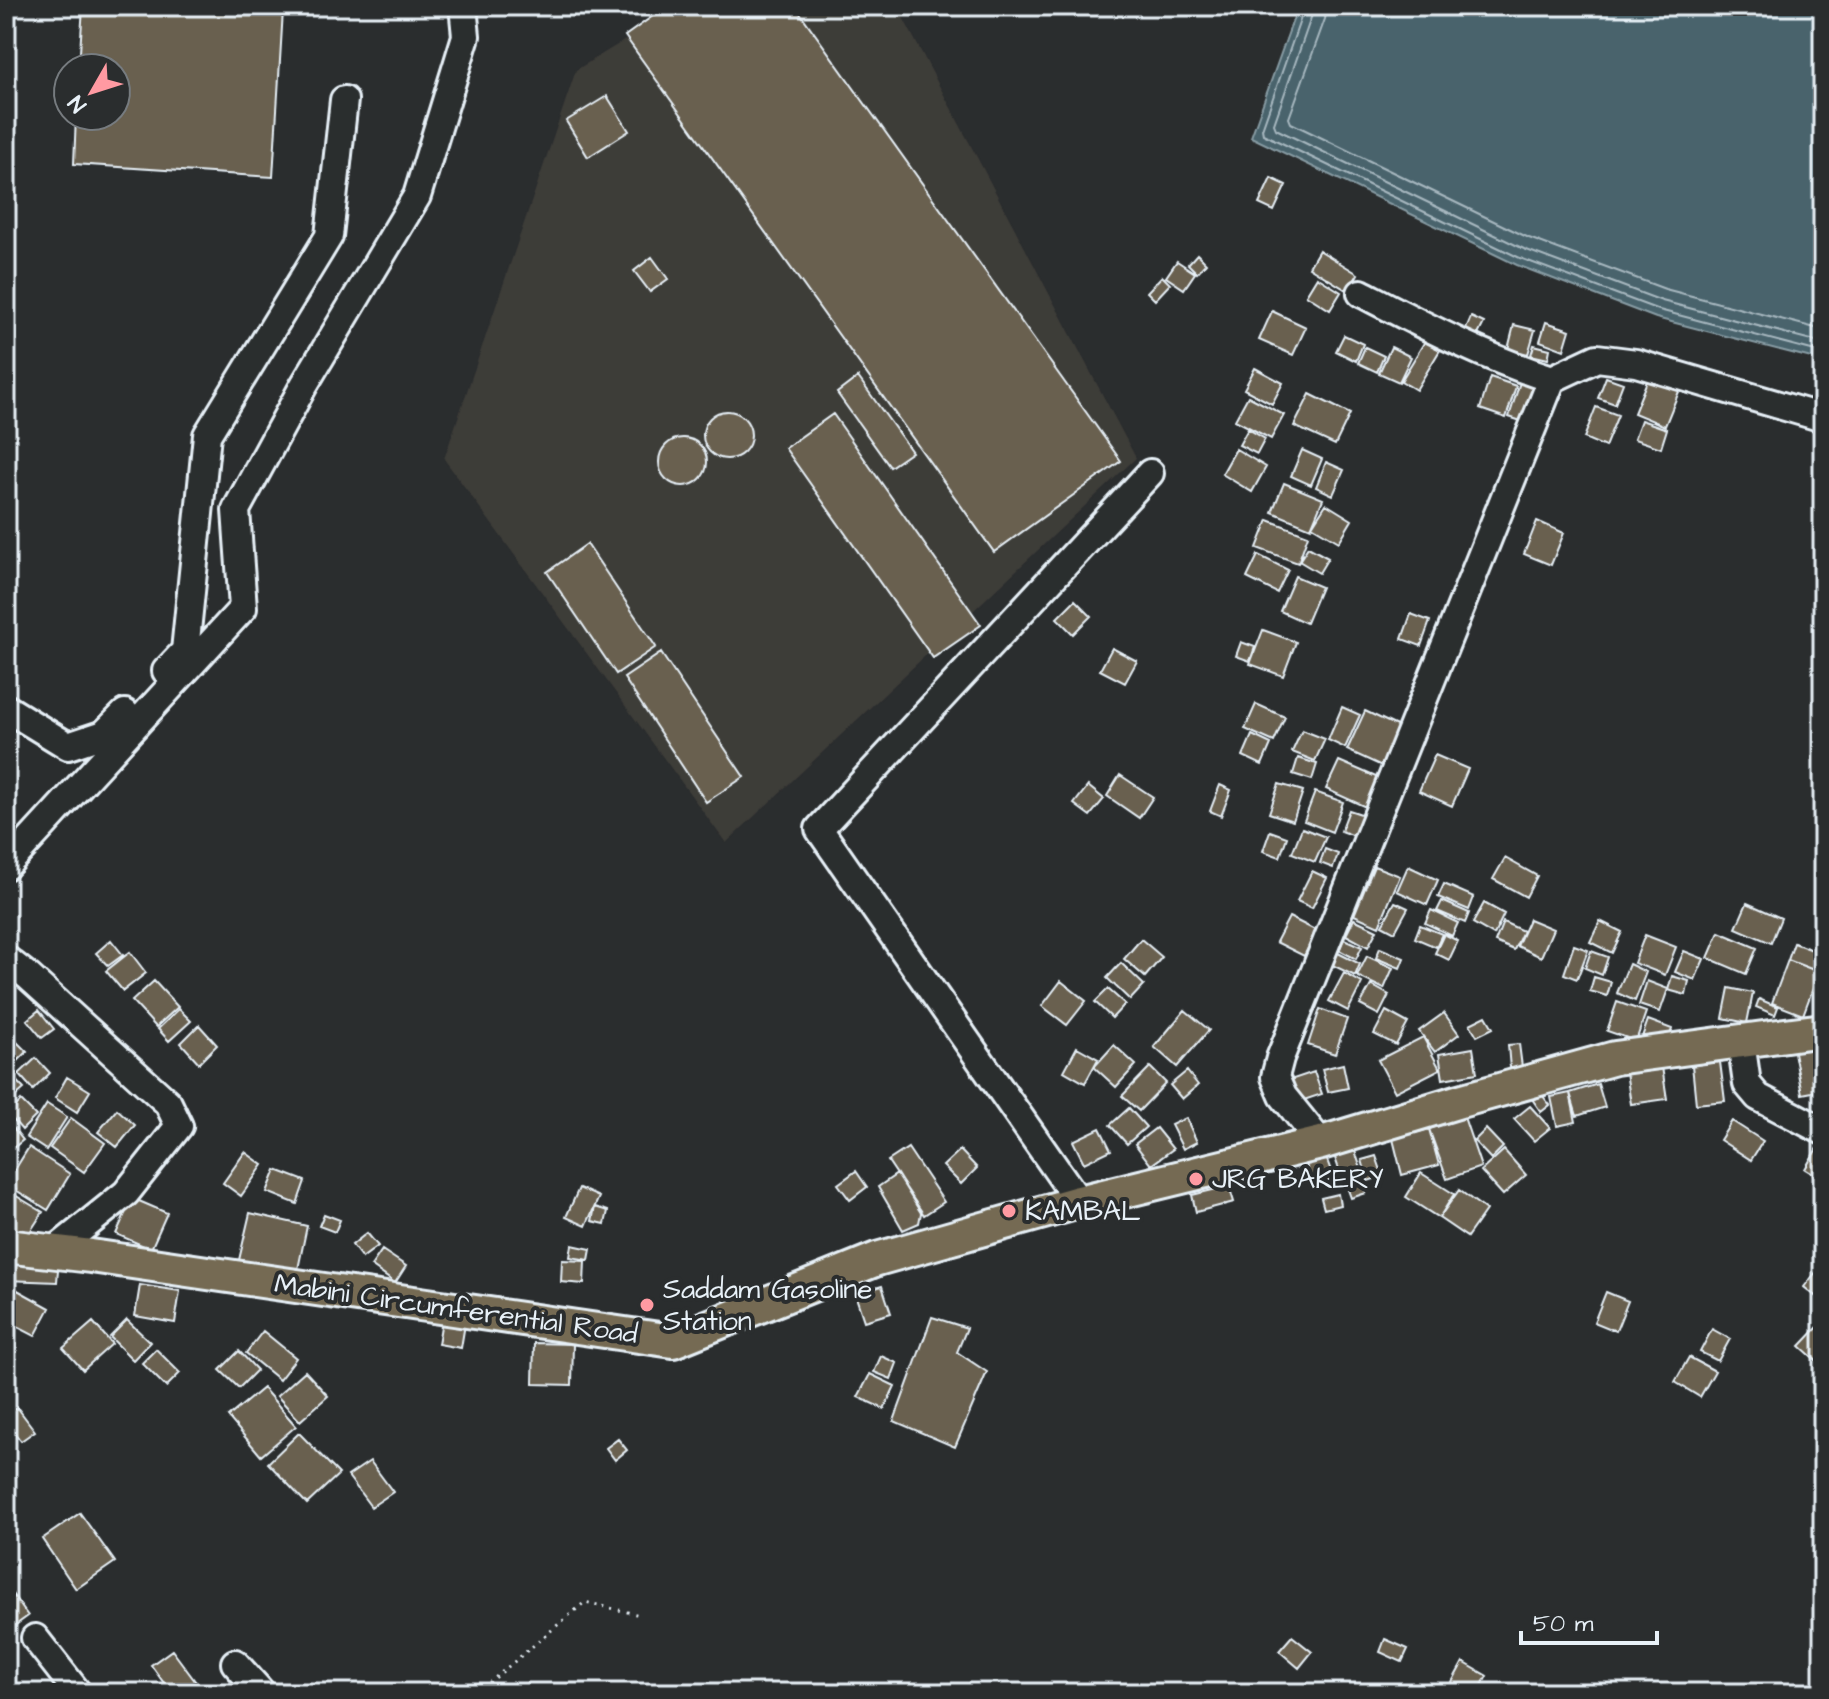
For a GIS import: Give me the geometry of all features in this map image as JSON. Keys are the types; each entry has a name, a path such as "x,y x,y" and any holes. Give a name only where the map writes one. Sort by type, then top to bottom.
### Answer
{"main road":[{"name":"Mabini Circumferential Road","path":"6,1246 673,1341 877,1259 1079,1202 1321,1143 1615,1058 1823,1030"}],"street":[{"path":"6,866 243,608 236,510 304,385 417,196 466,36 463,6"},
{"path":"6,708 68,746 104,734 185,651 207,435 329,236 344,100"},
{"path":"1361,293 1445,336 1512,366 1552,379 1597,358 1636,363 1823,418"},
{"path":"1321,1143 1283,1096 1275,1077 1280,1058 1552,379"},
{"path":"1079,1202 819,829 1150,473"},
{"path":"6,959 168,1103 179,1126 126,1193 54,1251"},
{"path":"1741,1041 1747,1084 1758,1097 1823,1131"},
{"path":"35,1638 78,1693"},
{"path":"235,1663 262,1693"}],"path":[{"path":"477,1693 585,1602 640,1615"}],"shaded area":[{"path":"681,6 897,6 1136,458 726,843 444,459 576,70"}],"water":[{"path":"1298,6 1823,6 1823,361 1656,318 1517,265 1251,137"}],"building":[{"path":"83,6 217,6 283,10 273,177 74,164 75,132 132,132 132,52 80,52"},
{"path":"667,6 795,6 1121,461 994,552 625,36"},
{"path":"607,96 629,131 588,157 566,121"},
{"path":"1271,178 1286,185 1274,211 1259,204"},
{"path":"1319,250 1358,274 1348,291 1309,267"},
{"path":"1197,254 1206,263 1197,273 1188,264"},
{"path":"652,257 668,279 650,292 634,271"},
{"path":"1177,261 1195,273 1184,289 1166,277"},
{"path":"1162,276 1170,284 1155,300 1147,292"},
{"path":"1317,277 1341,292 1330,310 1306,295"},
{"path":"1272,311 1306,327 1293,355 1259,340"},
{"path":"1471,317 1484,323 1475,341 1463,336"},
{"path":"1546,322 1570,330 1564,350 1540,341"},
{"path":"1514,325 1535,330 1528,354 1508,349"},
{"path":"1344,335 1363,344 1356,361 1336,351"},
{"path":"1425,341 1440,350 1416,390 1401,381"},
{"path":"1534,345 1550,349 1548,359 1531,355"},
{"path":"1365,347 1384,356 1377,372 1358,363"},
{"path":"1391,347 1411,357 1399,382 1379,373"},
{"path":"1255,368 1283,383 1272,404 1244,389"},
{"path":"1649,376 1680,389 1665,426 1634,413"},
{"path":"858,377 912,452 890,467 837,393"},
{"path":"1490,377 1516,386 1506,418 1480,409"},
{"path":"1606,377 1623,383 1615,404 1598,398"},
{"path":"1520,382 1544,390 1533,425 1509,417"},
{"path":"1310,394 1350,414 1335,445 1294,426"},
{"path":"1248,396 1284,415 1271,439 1235,420"},
{"path":"1596,407 1618,415 1605,447 1584,438"},
{"path":"727,411 744,418 751,435 744,452 727,459 710,452 703,435 710,418"},
{"path":"833,414 981,625 933,658 785,448"},
{"path":"1641,420 1667,429 1661,448 1634,439"},
{"path":"1248,429 1265,439 1257,454 1239,445"},
{"path":"683,438 700,445 707,462 700,479 683,486 666,479 659,462 666,445"},
{"path":"1236,449 1266,467 1252,492 1222,474"},
{"path":"1302,450 1322,459 1311,485 1291,476"},
{"path":"1326,462 1344,470 1333,495 1316,487"},
{"path":"1284,483 1323,499 1311,528 1272,512"},
{"path":"1326,504 1352,520 1339,542 1312,526"},
{"path":"1268,520 1308,535 1298,563 1257,548"},
{"path":"1537,521 1564,533 1551,565 1524,554"},
{"path":"587,544 656,647 616,674 547,572"},
{"path":"1308,547 1328,558 1319,573 1299,561"},
{"path":"1258,555 1288,570 1277,593 1247,578"},
{"path":"1295,576 1321,587 1306,623 1280,611"},
{"path":"1075,600 1091,616 1073,634 1057,618"},
{"path":"1411,614 1430,621 1421,646 1402,639"},
{"path":"1263,630 1296,642 1283,676 1250,664"},
{"path":"1241,642 1255,647 1250,661 1236,656"},
{"path":"1112,648 1137,661 1125,683 1100,670"},
{"path":"661,653 744,777 706,802 624,678"},
{"path":"1256,704 1285,717 1274,742 1245,729"},
{"path":"1342,707 1360,715 1345,748 1328,740"},
{"path":"1365,711 1403,729 1386,768 1347,750"},
{"path":"1302,730 1325,739 1315,761 1292,752"},
{"path":"1252,735 1271,744 1262,765 1243,756"},
{"path":"1435,755 1468,769 1452,806 1419,791"},
{"path":"1298,758 1317,764 1312,780 1293,774"},
{"path":"1339,761 1383,780 1370,809 1326,789"},
{"path":"1120,775 1153,797 1139,818 1107,796"},
{"path":"1279,784 1303,791 1293,821 1269,813"},
{"path":"1220,785 1231,790 1221,816 1210,811"},
{"path":"1088,786 1104,799 1090,816 1074,804"},
{"path":"1315,792 1343,802 1332,832 1304,821"},
{"path":"1349,810 1370,817 1363,839 1341,831"},
{"path":"1302,828 1326,837 1315,862 1292,853"},
{"path":"1270,831 1287,837 1280,857 1263,851"},
{"path":"1325,849 1338,854 1333,868 1320,863"},
{"path":"1505,858 1537,876 1526,897 1493,879"},
{"path":"1374,866 1400,876 1379,926 1354,915"},
{"path":"1408,866 1438,880 1427,905 1397,891"},
{"path":"1312,871 1327,878 1312,908 1297,901"},
{"path":"1444,884 1474,897 1469,910 1438,897"},
{"path":"1442,901 1469,913 1465,923 1437,911"},
{"path":"1395,902 1408,908 1395,932 1382,925"},
{"path":"1484,903 1504,914 1494,935 1473,923"},
{"path":"1747,903 1781,918 1771,943 1736,928"},
{"path":"1431,910 1458,923 1452,936 1425,923"},
{"path":"1289,917 1317,931 1304,956 1276,942"},
{"path":"1354,919 1377,930 1368,947 1346,935"},
{"path":"1529,919 1553,929 1541,957 1517,946"},
{"path":"1600,921 1622,932 1612,953 1590,942"},
{"path":"1503,922 1523,931 1514,950 1495,942"},
{"path":"1420,925 1442,934 1436,947 1415,938"},
{"path":"1719,932 1757,948 1746,974 1708,958"},
{"path":"1444,934 1458,941 1449,960 1435,953"},
{"path":"1645,935 1676,947 1665,975 1634,963"},
{"path":"1141,939 1162,957 1145,977 1124,959"},
{"path":"1344,939 1362,947 1356,959 1339,950"},
{"path":"111,940 123,955 108,966 96,953"},
{"path":"1794,943 1823,954 1819,972 1788,960"},
{"path":"1574,945 1588,950 1577,979 1564,974"},
{"path":"1380,948 1404,958 1400,968 1376,958"},
{"path":"1332,950 1360,964 1355,976 1326,962"},
{"path":"1591,951 1608,957 1602,975 1585,968"},
{"path":"1684,951 1704,959 1695,980 1675,972"},
{"path":"130,952 146,973 123,991 106,971"},
{"path":"1367,956 1393,968 1384,989 1357,976"},
{"path":"1788,960 1819,972 1803,1015 1772,1003"},
{"path":"1121,963 1144,985 1130,1000 1107,978"},
{"path":"1629,964 1646,972 1635,1001 1617,993"},
{"path":"1344,973 1362,983 1348,1011 1329,1001"},
{"path":"1672,976 1689,981 1686,995 1668,990"},
{"path":"1594,977 1611,982 1607,996 1590,991"},
{"path":"154,981 178,1007 156,1027 132,1001"},
{"path":"1061,981 1086,1001 1067,1025 1042,1006"},
{"path":"1647,981 1668,989 1660,1012 1639,1005"},
{"path":"1371,985 1389,995 1379,1015 1360,1005"},
{"path":"1729,988 1753,993 1747,1023 1723,1018"},
{"path":"1108,989 1125,1004 1112,1018 1095,1002"},
{"path":"1759,999 1778,1007 1775,1015 1756,1007"},
{"path":"1617,1002 1646,1012 1636,1041 1607,1031"},
{"path":"179,1009 191,1021 169,1041 158,1029"},
{"path":"1320,1009 1347,1019 1335,1054 1308,1045"},
{"path":"39,1010 54,1029 42,1038 27,1020"},
{"path":"1185,1010 1209,1030 1177,1067 1154,1047"},
{"path":"1386,1011 1408,1023 1396,1045 1374,1034"},
{"path":"1444,1013 1459,1034 1435,1052 1419,1031"},
{"path":"1486,1016 1493,1028 1477,1036 1470,1024"},
{"path":"1648,1020 1672,1029 1665,1049 1641,1040"},
{"path":"199,1025 217,1045 199,1063 181,1043"},
{"path":"6,1031 27,1052 10,1069 6,1065"},
{"path":"1423,1037 1440,1069 1395,1092 1378,1060"},
{"path":"1823,1042 1823,1090 1802,1094 1793,1047"},
{"path":"1519,1044 1522,1067 1510,1069 1508,1045"},
{"path":"1114,1045 1136,1065 1116,1087 1094,1067"},
{"path":"1077,1047 1098,1059 1085,1083 1064,1071"},
{"path":"1473,1048 1477,1073 1443,1079 1439,1054"},
{"path":"36,1058 50,1073 33,1090 19,1074"},
{"path":"1720,1062 1725,1101 1696,1104 1692,1065"},
{"path":"1343,1064 1348,1088 1328,1092 1322,1069"},
{"path":"1150,1067 1166,1083 1139,1111 1122,1096"},
{"path":"1662,1067 1667,1099 1631,1104 1626,1072"},
{"path":"6,1070 24,1089 9,1102 6,1099"},
{"path":"1187,1071 1198,1085 1182,1099 1170,1085"},
{"path":"1314,1072 1322,1094 1298,1102 1290,1080"},
{"path":"67,1077 90,1091 77,1112 55,1098"},
{"path":"1598,1084 1605,1107 1577,1116 1570,1093"},
{"path":"1538,1090 1550,1105 1541,1112 1530,1096"},
{"path":"1570,1093 1576,1122 1557,1126 1551,1097"},
{"path":"21,1101 36,1116 22,1130 8,1114"},
{"path":"47,1104 67,1117 46,1150 26,1137"},
{"path":"1530,1106 1550,1128 1534,1141 1514,1119"},
{"path":"1129,1108 1146,1127 1127,1144 1110,1125"},
{"path":"117,1109 135,1125 117,1147 98,1132"},
{"path":"1464,1117 1481,1167 1447,1179 1429,1129"},
{"path":"71,1118 105,1143 84,1172 50,1148"},
{"path":"1186,1118 1197,1142 1183,1149 1171,1125"},
{"path":"6,1119 23,1140 6,1154"},
{"path":"1732,1121 1763,1141 1751,1160 1720,1140"},
{"path":"1100,1128 1111,1150 1084,1163 1073,1141"},
{"path":"1156,1128 1173,1149 1151,1165 1135,1144"},
{"path":"1429,1129 1439,1165 1402,1175 1393,1139"},
{"path":"1486,1129 1503,1147 1491,1159 1474,1141"},
{"path":"1820,1143 1823,1145 1823,1180 1805,1169"},
{"path":"1353,1145 1363,1175 1343,1181 1333,1152"},
{"path":"29,1147 70,1174 48,1210 6,1184"},
{"path":"908,1148 944,1202 924,1215 888,1161"},
{"path":"960,1150 977,1168 961,1184 943,1166"},
{"path":"1504,1150 1526,1175 1503,1195 1481,1171"},
{"path":"245,1152 263,1165 241,1196 223,1183"},
{"path":"1324,1152 1334,1179 1314,1187 1304,1159"},
{"path":"1376,1156 1383,1176 1368,1181 1362,1160"},
{"path":"276,1170 305,1181 297,1204 267,1192"},
{"path":"856,1171 867,1187 850,1200 838,1184"},
{"path":"1421,1173 1454,1194 1439,1218 1406,1197"},
{"path":"897,1174 921,1213 919,1223 903,1230 878,1187"},
{"path":"1361,1179 1366,1193 1351,1198 1346,1184"},
{"path":"1229,1186 1234,1202 1196,1212 1192,1195"},
{"path":"579,1188 599,1197 586,1226 566,1217"},
{"path":"1459,1190 1486,1210 1467,1237 1439,1218"},
{"path":"13,1194 43,1212 24,1241 6,1230 6,1205"},
{"path":"1338,1194 1340,1205 1324,1209 1321,1198"},
{"path":"132,1198 167,1213 151,1249 116,1234"},
{"path":"595,1207 608,1211 605,1224 592,1221"},
{"path":"250,1213 307,1226 297,1274 239,1260"},
{"path":"324,1214 340,1220 335,1232 319,1226"},
{"path":"367,1233 378,1246 362,1258 352,1245"},
{"path":"572,1245 591,1249 589,1260 570,1257"},
{"path":"382,1250 406,1266 395,1283 371,1266"},
{"path":"6,1254 59,1257 57,1282 6,1280"},
{"path":"562,1260 585,1261 584,1284 561,1282"},
{"path":"1816,1272 1823,1277 1823,1294 1819,1299 1804,1287"},
{"path":"140,1285 180,1291 175,1323 135,1316"},
{"path":"882,1286 891,1313 864,1321 855,1294"},
{"path":"12,1287 50,1308 35,1336 6,1321 6,1299"},
{"path":"1606,1292 1628,1301 1616,1331 1594,1322"},
{"path":"932,1317 967,1328 957,1352 987,1372 955,1447 894,1421"},
{"path":"127,1320 150,1342 133,1360 110,1337"},
{"path":"442,1320 465,1324 461,1348 438,1344"},
{"path":"93,1322 112,1344 83,1370 63,1348"},
{"path":"1819,1326 1823,1330 1823,1360 1820,1364 1800,1346"},
{"path":"1712,1329 1730,1339 1718,1361 1700,1352"},
{"path":"263,1331 296,1358 279,1380 246,1353"},
{"path":"534,1343 573,1344 572,1385 533,1384"},
{"path":"156,1349 180,1373 166,1387 142,1363"},
{"path":"239,1351 257,1370 239,1388 220,1370"},
{"path":"881,1356 897,1363 891,1379 874,1372"},
{"path":"1689,1357 1715,1371 1700,1397 1675,1382"},
{"path":"305,1371 328,1396 300,1421 277,1396"},
{"path":"870,1374 895,1386 884,1409 858,1397"},
{"path":"263,1388 296,1426 261,1456 228,1417"},
{"path":"17,1407 35,1431 21,1441 6,1422 6,1416"},
{"path":"299,1433 339,1474 307,1504 268,1463"},
{"path":"618,1439 627,1450 615,1460 606,1448"},
{"path":"370,1461 393,1492 371,1507 348,1476"},
{"path":"80,1513 115,1562 76,1589 42,1539"},
{"path":"10,1591 28,1616 6,1632 6,1594"},
{"path":"1292,1636 1312,1652 1299,1668 1279,1651"},
{"path":"1385,1639 1408,1649 1402,1662 1380,1652"},
{"path":"172,1650 204,1693 171,1693 151,1665"},
{"path":"1463,1662 1487,1676 1478,1693 1446,1693"}],"place":[{"name":"JRG BAKERY","path":"1196,1179"},
{"name":"KAMBAL","path":"1009,1211"},
{"name":"Saddam Gasoline Station","path":"647,1305"}]}
